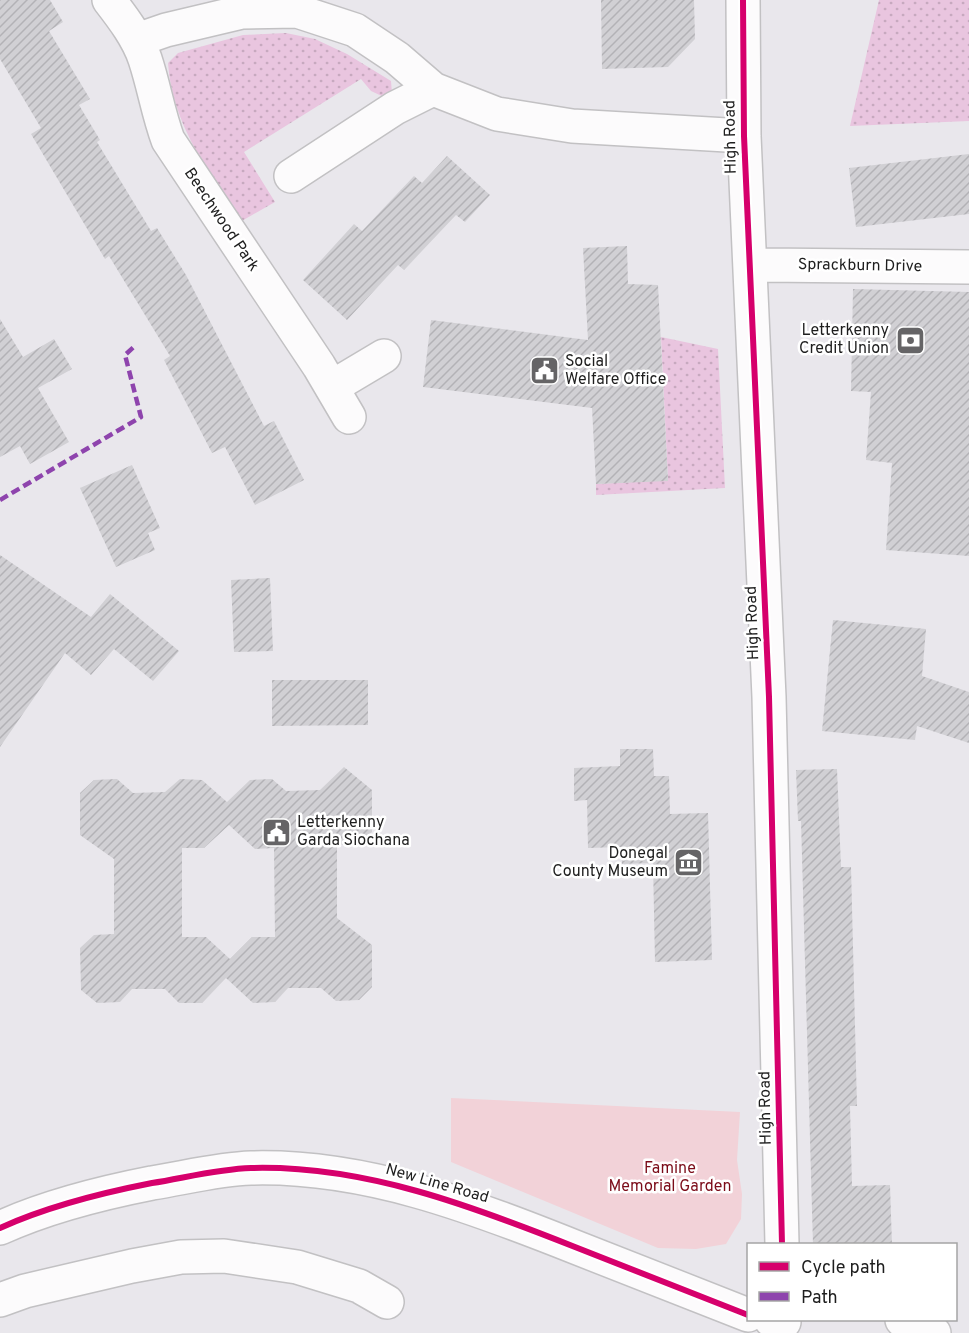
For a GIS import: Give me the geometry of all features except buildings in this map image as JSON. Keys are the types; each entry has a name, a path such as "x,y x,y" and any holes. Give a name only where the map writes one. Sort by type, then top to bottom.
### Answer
{"street":[{"name":"Beechwood Park","path":"109,0 137,40 145,59 159,116 168,140 332,387 349,417"},
{"name":"High Road","path":"743,0 744,136 770,697 782,1243"},
{"path":"137,40 166,30 243,12 297,11 355,30 397,58 433,89 497,114 572,126 744,136"},
{"path":"291,176 395,108 433,89"},
{"name":"Sprackburn Drive","path":"750,266 969,267"},
{"path":"332,387 384,356"},
{"name":"New Line Road","path":"0,1228 16,1220 106,1192 176,1179 250,1168 310,1171 401,1186 490,1213 747,1315"},
{"path":"0,1300 25,1291 132,1266 181,1257 224,1256 297,1267 359,1286 387,1302"},
{"path":"904,1321 934,1333"}],"shaded area":[{"path":"879,0 969,0 969,121 850,126"},
{"path":"286,33 315,39 347,54 391,81 392,94 386,98 371,91 361,79 244,152 275,202 240,222 184,127 171,85 168,63 178,53 243,35"},
{"path":"661,337 718,349 725,488 596,495 596,484 668,480"}],"green space":[{"name":"Famine Memorial Garden","path":"451,1098 740,1112 737,1160 742,1194 741,1219 726,1244 696,1249 658,1248 451,1162"}],"marked path":[{"path":"0,500 141,417 125,355 136,345"}],"cycle path":[{"path":"743,0 744,136 769,697 782,1243"},
{"path":"0,1228 37,1213 94,1196 214,1172 251,1168 335,1173 417,1191 457,1203 747,1315"}],"place":[{"name":"Letterkenny Credit Union","path":"910,340"},
{"name":"Social Welfare Office","path":"544,371"},
{"name":"Letterkenny Garda Siochana","path":"276,832"},
{"name":"Donegal County Museum","path":"689,863"}]}
